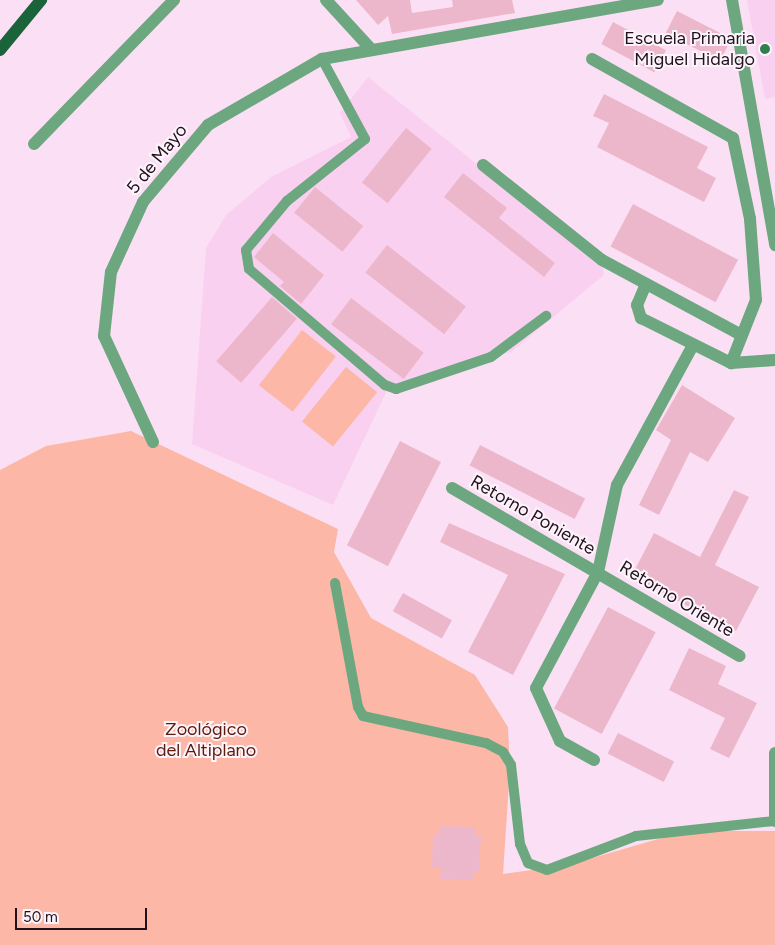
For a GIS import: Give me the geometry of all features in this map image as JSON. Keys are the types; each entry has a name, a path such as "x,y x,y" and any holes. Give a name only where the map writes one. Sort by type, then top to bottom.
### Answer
{"main road":[{"path":"0,50 41,0"}],"street":[{"path":"34,144 174,0"},
{"path":"326,0 370,48"},
{"name":"5 de Mayo","path":"153,442 104,336 111,272 143,202 208,125 322,59 370,48 658,0"},
{"path":"732,0 775,244"},
{"path":"592,59 733,138 750,219 756,300 731,363"},
{"path":"483,165 609,263 741,335"},
{"path":"646,284 636,312 692,346 731,363 775,360"},
{"path":"594,760 560,741 536,688 598,572 617,485 692,346"},
{"name":"Retorno Poniente","path":"452,488 598,572"},
{"name":"Retorno Oriente","path":"598,572 739,656"},
{"path":"775,753 775,821"}],"lane":[{"path":"322,59 365,138 287,201 246,250 249,269 385,385 396,389 491,357 546,316"},
{"path":"334,583 358,707 364,716 486,743 503,752 511,765 520,844 528,863 547,870 636,836 775,821"}],"shaded area":[{"name":"Escuela Primaria Miguel Hidalgo","path":"747,0 775,0 775,97 765,99"},
{"path":"368,77 602,264 604,275 511,352 389,386 333,505 192,444 206,248 226,215 271,177 351,137 340,113"}],"green space":[{"path":"302,330 336,356 293,412 259,385"},
{"path":"346,367 377,392 333,447 302,421"},
{"name":"Zoológico del Altiplano","path":"131,431 338,529 334,552 371,618 475,675 508,727 510,768 503,874 568,865 686,831 775,831 775,945 0,945 0,470 46,446"}],"building":[{"path":"356,0 410,0 412,13 453,7 452,0 512,0 515,13 392,34 388,16 378,25"},
{"path":"677,11 731,39 720,61 666,33"},
{"path":"613,22 666,50 654,72 601,44"},
{"path":"604,94 708,147 697,168 716,178 704,202 597,147 609,123 593,116"},
{"path":"406,128 432,149 388,203 362,182"},
{"path":"463,173 507,208 499,218 555,263 544,277 444,197"},
{"path":"315,187 363,226 342,252 294,213"},
{"path":"633,204 738,260 716,302 610,246"},
{"path":"273,233 324,275 301,304 280,286 284,282 254,257"},
{"path":"387,245 466,307 444,334 365,273"},
{"path":"272,297 297,319 241,383 216,361"},
{"path":"351,298 424,353 404,379 331,324"},
{"path":"682,385 735,418 708,462 690,452 659,515 639,505 671,440 656,430"},
{"path":"400,441 441,462 388,566 347,545"},
{"path":"480,445 585,499 575,519 470,465"},
{"path":"734,490 749,497 715,565 759,587 736,631 631,577 654,533 700,557"},
{"path":"449,523 565,574 513,675 468,652 508,575 440,542"},
{"path":"403,593 452,620 442,639 393,611"},
{"path":"608,607 656,632 602,734 554,709"},
{"path":"689,648 726,666 718,684 757,703 729,758 710,749 725,718 669,690"},
{"path":"618,733 674,762 664,782 608,753"},
{"path":"439,826 476,827 475,835 481,835 479,872 474,872 473,880 440,879 441,868 432,868 433,834 439,834"}],"place":[{"name":"Escuela Primaria Miguel Hidalgo","path":"765,49"}]}
